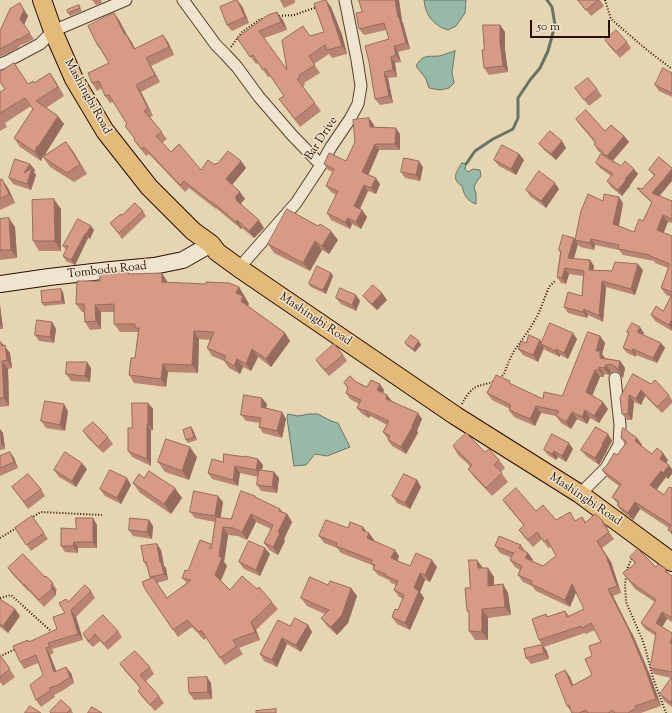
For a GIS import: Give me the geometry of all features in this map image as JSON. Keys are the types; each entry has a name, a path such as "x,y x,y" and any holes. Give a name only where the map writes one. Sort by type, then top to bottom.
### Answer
{"main road":[{"name":"Mashingbi Road","path":"42,0 52,31 74,79 104,131 148,187 193,231 211,244 217,252 239,268 456,416 580,494 672,562"},
{"name":"Tombodu Road","path":"0,284 72,274 154,266 183,260 211,244"}],"street":[{"path":"0,64 40,44 52,31 126,0"},
{"path":"183,0 216,45 240,72 259,98 321,165"},
{"name":"Bar Drive","path":"239,268 296,203 358,104 361,86 358,60 345,0"},
{"path":"580,494 606,468 619,445 620,425 615,378"}],"path":[{"path":"605,0 611,19 672,69"},
{"path":"274,16 294,15 320,7"},
{"path":"225,54 242,32 267,16"},
{"path":"456,416 467,395 475,387 498,380 504,374 514,351 530,330 538,315 549,287 555,281"},
{"path":"28,520 41,512 102,515"},
{"path":"0,538 22,524"},
{"path":"646,542 632,557 627,569 625,585 626,602 644,645 653,678 666,713"},
{"path":"0,598 11,595 54,634"},
{"path":"0,657 19,648"}],"shaded area":[{"path":"424,0 466,0 465,13 456,26 448,30 438,26 431,19 426,10"},
{"path":"455,51 452,72 454,83 449,88 440,90 429,88 426,79 416,66 423,58 439,56"},
{"path":"462,163 466,164 465,169 468,172 473,169 480,170 481,176 474,187 476,204 466,197 462,186 457,181 456,172"},
{"path":"288,414 298,416 318,414 338,423 350,447 327,456 315,454 306,465 294,466 287,418"}],"building":[{"path":"236,0 245,17 227,25 220,7"},
{"path":"325,0 342,46 327,50 325,45 309,56 315,65 299,75 300,77 297,79 315,103 295,119 279,99 284,96 265,68 263,70 253,55 250,57 237,38 268,15 277,12 281,22 259,31 287,70 282,40 303,26 310,36 324,32 314,4"},
{"path":"359,0 395,0 398,17 406,43 394,46 396,55 391,57 393,70 384,72 389,96 375,99 365,46 389,39 384,23 359,29 356,13 362,12"},
{"path":"578,0 598,0 586,10"},
{"path":"20,3 24,10 20,19 30,33 0,49 0,31 10,9"},
{"path":"79,5 80,8 68,13 67,10"},
{"path":"114,13 134,49 163,35 169,47 146,58 155,75 136,85 148,108 144,111 162,132 156,136 171,152 179,144 201,170 208,160 215,165 216,163 217,164 228,151 241,161 226,179 240,192 235,197 237,198 236,200 259,220 249,231 237,220 236,222 184,181 180,185 144,147 141,149 125,126 127,124 109,95 105,96 99,81 92,83 88,73 109,63 88,26"},
{"path":"483,25 500,25 500,43 503,66 484,68 482,50 484,50"},
{"path":"616,30 627,42 616,52 605,40"},
{"path":"14,63 28,84 33,81 34,83 50,73 58,87 36,101 58,116 38,147 37,146 35,152 14,138 33,109 25,98 0,113 0,92 5,89 0,82 0,72"},
{"path":"663,68 672,73 672,93 655,85"},
{"path":"588,78 597,89 584,100 575,88"},
{"path":"586,110 605,131 611,125 624,136 607,156 594,144 596,142 576,119"},
{"path":"369,118 370,127 396,128 395,144 375,144 362,172 376,178 371,188 364,185 354,206 362,210 356,222 348,218 345,222 327,213 338,191 326,186 334,169 324,164 329,153 346,161 355,142 353,120"},
{"path":"550,131 562,141 551,154 539,144"},
{"path":"66,142 80,164 67,173 43,157"},
{"path":"502,145 519,154 511,169 494,160"},
{"path":"601,154 621,166 625,161 634,169 618,190 607,181 613,174 596,163"},
{"path":"659,157 672,168 652,193 672,201 672,219 663,215 657,230 672,236 672,292 661,288 670,264 650,255 618,249 619,245 591,239 590,243 575,240 581,211 588,194 603,201 604,194 619,197 613,224 634,232 639,219 643,221 652,202 637,188 642,189 655,175 649,170"},
{"path":"404,158 419,161 416,175 401,172"},
{"path":"15,159 30,164 24,173 32,168 27,184 9,178"},
{"path":"539,171 555,183 541,201 526,190"},
{"path":"2,179 9,194 0,199 0,180"},
{"path":"54,199 55,241 33,241 32,200"},
{"path":"135,203 143,211 119,233 110,223 121,214 122,215"},
{"path":"287,209 318,226 320,224 331,231 322,246 315,241 303,263 268,244"},
{"path":"9,218 11,250 0,250 0,219"},
{"path":"78,219 91,226 71,260 63,256 68,246 63,246"},
{"path":"563,235 574,238 568,258 590,260 589,270 612,271 615,262 638,264 631,289 602,281 599,316 584,309 583,312 564,307 568,292 582,296 584,271 565,268 562,278 557,277 561,251 559,250"},
{"path":"317,266 331,273 323,290 309,284"},
{"path":"128,271 128,274 162,273 162,282 206,284 206,282 229,283 239,287 236,293 243,296 241,301 285,333 266,359 252,349 246,364 237,359 234,366 224,360 226,356 207,348 214,332 194,331 192,365 163,364 161,379 129,375 131,358 135,358 139,328 135,328 135,324 114,324 114,304 95,305 96,321 85,322 84,304 76,304 77,281 100,281 100,274 103,274 100,272"},
{"path":"373,285 382,293 372,304 363,296"},
{"path":"340,288 356,295 352,305 336,298"},
{"path":"61,289 62,301 42,303 41,291"},
{"path":"672,295 672,319 669,325 651,315 656,306 663,311"},
{"path":"37,320 52,322 50,337 35,335"},
{"path":"550,323 573,333 564,353 556,349 555,351 541,344"},
{"path":"632,323 640,327 637,332 661,343 653,358 633,349 632,351 623,348 629,333 627,332"},
{"path":"588,332 600,336 596,351 600,351 600,358 620,361 618,370 610,364 606,365 604,368 599,367 599,370 595,370 586,392 603,402 594,416 585,410 582,417 572,412 566,422 556,416 559,411 536,406 530,419 509,410 511,405 487,393 496,375 510,381 509,383 543,399 544,392 562,396"},
{"path":"411,335 419,341 413,349 405,343"},
{"path":"529,335 540,340 533,355 518,349 522,341 526,343"},
{"path":"0,342 2,346 5,345 7,360 2,361 4,398 0,398"},
{"path":"334,344 343,355 325,370 316,360"},
{"path":"67,362 87,362 85,376 66,374"},
{"path":"633,374 651,384 655,380 669,395 657,407 641,390 636,399 629,395 628,414 622,414 620,398"},
{"path":"350,376 356,382 367,387 371,380 380,384 377,390 387,395 386,399 418,413 413,426 401,447 388,440 390,436 383,432 389,421 357,408 361,400 346,393 348,387 344,383"},
{"path":"244,395 262,398 261,407 282,412 277,431 259,427 261,418 241,415"},
{"path":"45,401 64,404 60,425 41,421"},
{"path":"132,403 148,403 147,459 128,451 128,428 132,428"},
{"path":"93,422 108,437 98,447 83,431"},
{"path":"191,427 194,437 186,440 183,430"},
{"path":"596,427 608,434 595,458 581,450"},
{"path":"623,428 637,438 635,441 652,454 657,448 663,453 660,459 669,465 663,473 661,471 650,485 664,495 669,487 672,488 672,532 668,530 671,525 635,502 628,513 617,505 619,502 612,497 621,484 602,470 607,465 614,453 617,455 627,442 621,438"},
{"path":"466,433 485,452 489,449 499,460 494,465 502,473 486,488 468,469 472,465 453,446"},
{"path":"552,434 569,443 562,456 554,451 552,454 544,450"},
{"path":"166,439 190,447 182,471 158,462"},
{"path":"10,452 14,462 0,468 0,456"},
{"path":"65,452 82,463 72,481 54,470"},
{"path":"224,454 258,459 256,470 235,466 233,480 208,473 212,459 223,462"},
{"path":"110,470 127,478 117,498 100,489"},
{"path":"259,470 274,472 272,487 257,485"},
{"path":"149,471 175,488 164,504 133,483 139,474 144,478"},
{"path":"28,474 41,489 24,502 12,487"},
{"path":"404,474 417,480 405,503 392,496"},
{"path":"516,488 536,511 543,505 556,520 570,512 575,521 582,517 585,523 595,514 603,521 602,522 609,532 597,541 606,556 617,586 608,589 628,628 656,699 635,706 636,708 628,713 615,713 613,710 608,713 588,713 586,710 579,713 572,713 569,705 567,706 555,675 565,670 572,686 592,675 585,659 592,656 589,646 601,642 591,623 582,628 581,626 539,640 532,619 546,614 547,617 565,611 567,617 584,609 572,584 565,600 531,584 532,581 518,575 522,566 510,560 514,552 513,553 495,546 499,536 521,545 519,548 528,553 525,558 543,566 556,556 547,539 544,542 537,532 528,540 519,530 524,525 503,500"},
{"path":"194,491 218,496 215,516 190,512"},
{"path":"241,491 255,496 280,509 279,511 287,514 278,532 280,533 273,547 264,543 273,525 251,514 242,532 233,528 223,527 219,556 222,558 215,575 230,590 242,576 257,589 259,587 272,602 251,622 255,632 233,640 237,646 220,658 201,630 199,632 187,620 173,630 145,589 142,582 153,577 167,598 191,580 182,578 185,570 188,571 200,540 211,544 209,548 211,549 216,517 231,519"},
{"path":"32,516 44,533 26,545 15,528"},
{"path":"76,518 93,518 93,542 74,542 73,546 61,546 61,528 76,529"},
{"path":"130,518 149,520 147,532 129,530"},
{"path":"326,520 348,528 350,522 363,527 362,530 369,533 367,538 395,550 391,558 410,566 416,553 432,560 425,575 420,573 414,588 419,591 405,623 392,617 395,609 398,610 404,595 394,590 398,581 373,569 375,565 371,564 372,560 336,546 337,543 319,536"},
{"path":"249,541 265,548 256,570 239,562"},
{"path":"157,544 164,574 150,577 146,562 144,562 141,546"},
{"path":"638,549 656,567 658,564 666,569 665,571 672,576 672,618 662,612 656,623 672,633 670,643 672,644 672,672 650,668 656,633 641,623 656,600 631,582 623,573 636,563 630,557"},
{"path":"23,554 45,577 46,576 53,583 51,585 52,589 39,600 8,568"},
{"path":"469,560 477,560 478,568 488,568 488,586 503,584 505,607 482,609 482,632 469,631 469,611 467,611 465,588 470,588"},
{"path":"310,577 328,585 330,581 351,588 342,615 331,627 321,618 329,610 301,598"},
{"path":"85,585 91,591 71,610 78,634 48,643 50,647 46,648 54,672 66,667 70,677 58,685 49,688 51,690 36,700 30,685 43,675 36,655 20,662 13,646 28,640 29,642 57,629 53,617 65,613 59,603 66,599 68,602"},
{"path":"0,599 15,609 3,626 0,624"},
{"path":"103,615 118,631 104,644 95,634 89,641 83,634"},
{"path":"295,618 308,625 296,645 282,638 272,660 260,654 278,620 290,626"},
{"path":"542,645 544,653 526,658 524,649"},
{"path":"135,651 150,667 140,675 159,696 150,705 138,691 141,688 120,664"},
{"path":"0,655 10,669 0,677"},
{"path":"207,677 208,692 189,693 188,678"},
{"path":"672,677 672,701 671,700 670,702 660,694"},
{"path":"61,700 71,709 67,713 51,713 50,712"},
{"path":"30,706 41,713 25,713"},
{"path":"92,707 102,713 88,713"},
{"path":"276,709 276,713 256,713 256,711"}],"waterway":[{"path":"466,164 475,151 493,139 513,129 518,118 518,98 540,68 548,51 555,25 552,7 547,0"}]}
